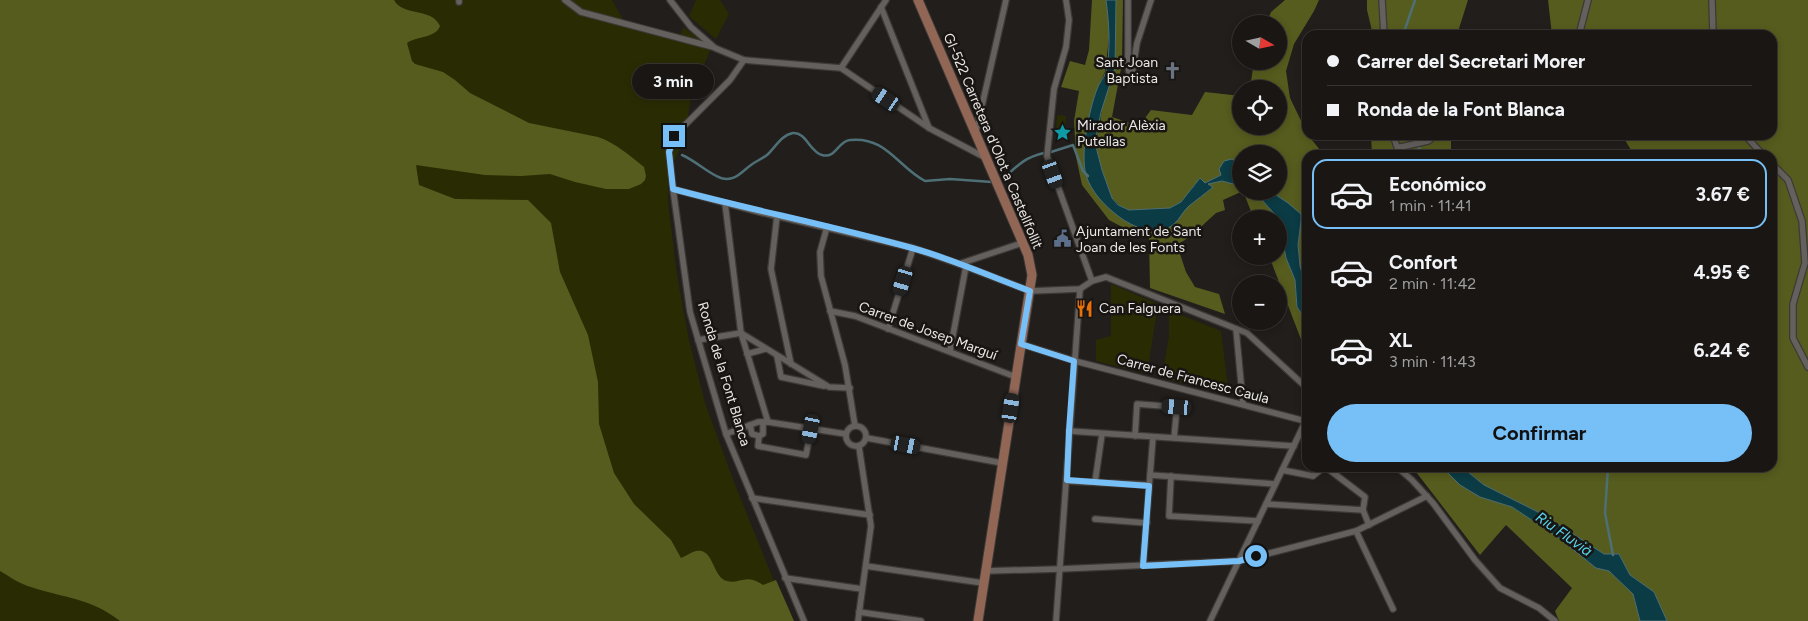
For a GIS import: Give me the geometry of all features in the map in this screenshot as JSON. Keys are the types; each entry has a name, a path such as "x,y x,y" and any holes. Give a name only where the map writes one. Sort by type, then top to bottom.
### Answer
{"street":[{"path":"565,0 580,12 623,25 716,48 744,60 841,68 929,128 986,158"},
{"path":"670,0 691,27 716,48"},
{"path":"841,68 886,0"},
{"name":"GI-522 Carretera d'Olot a Castellfollit","path":"918,0 1028,255 1032,275 978,621"},
{"path":"976,132 1006,0"},
{"path":"1066,0 1069,20 1067,38 1054,89 1047,156 1092,281"},
{"path":"1128,0 1128,66 1131,81 1137,43 1151,0"},
{"path":"1382,0 1384,30"},
{"path":"1580,30 1588,0"},
{"path":"1712,0 1713,30"},
{"path":"881,7 929,128"},
{"name":"Ronda de la Font Blanca","path":"744,60 730,80 674,136 669,152 690,312 698,340 726,434 804,621"},
{"path":"1395,140 1397,147 1401,147 1429,140"},
{"path":"1750,140 1758,150"},
{"path":"1777,169 1788,180 1802,221 1805,263 1793,304 1793,338 1808,367"},
{"path":"673,189 913,248 1030,291 1080,289 1092,281 1106,277 1232,327"},
{"path":"725,203 741,334 765,422 763,434 758,436 752,434 750,425"},
{"path":"777,216 771,269 791,364"},
{"path":"827,228 820,252 821,276 850,388 855,426"},
{"path":"963,265 1022,242"},
{"path":"888,330 913,248"},
{"path":"950,351 963,265"},
{"path":"1056,621 1080,289"},
{"name":"Carrer de Josep Marguí","path":"830,311 855,316 1016,377"},
{"path":"1236,330 1243,404"},
{"path":"1239,330 1248,333 1302,384"},
{"path":"698,340 741,334 829,387"},
{"name":"Carrer de Francesc Caula","path":"1021,344 1074,361 1302,418"},
{"path":"747,354 764,349"},
{"path":"777,356 781,377 829,387 850,388"},
{"path":"1135,436 1137,404 1177,407 1174,438"},
{"path":"726,434 750,425 765,422 846,434"},
{"path":"855,426 861,427 866,431 867,438 859,447 852,446 847,441 846,434 849,429 855,426"},
{"path":"1210,621 1302,428"},
{"path":"758,436 758,446 806,455 811,429"},
{"path":"1069,431 1294,446"},
{"path":"1095,482 1102,434"},
{"path":"1143,566 1153,437"},
{"path":"867,438 1002,463"},
{"path":"858,621 871,526 859,447"},
{"path":"1282,470 1313,476 1318,472"},
{"path":"1332,472 1364,497 1363,510 1368,525"},
{"path":"1402,472 1427,496 1475,560 1500,588 1539,608 1555,621"},
{"path":"1150,475 1274,484"},
{"path":"1171,476 1169,516 1258,522"},
{"path":"1067,480 1149,486"},
{"path":"985,571 1239,561 1356,531 1427,496"},
{"path":"752,498 870,515"},
{"path":"1266,504 1363,510"},
{"path":"1095,519 1146,523"},
{"path":"1356,531 1393,609"},
{"path":"866,566 983,583"},
{"path":"785,578 862,589"},
{"path":"859,612 921,621"}],"green space":[{"path":"0,0 612,0 624,21 681,34 683,27 711,48 691,97 684,141 672,165 668,182 668,201 677,275 689,340 705,403 734,482 790,621 0,621"},
{"path":"0,0 394,0 404,9 431,16 440,26 435,33 407,43 412,61 415,64 443,72 470,93 529,123 598,137 628,154 644,167 646,176 641,184 629,189 606,189 550,174 521,176 485,175 416,165 419,185 455,199 528,200 551,223 560,272 588,335 598,382 599,424 614,473 634,504 671,540 681,558 696,551 706,553 718,574 727,581 733,582 749,579 763,585 776,580 794,621 120,621 109,613 88,603 27,586 0,571"},
{"path":"696,0 720,0 729,14 716,39 689,16"},
{"path":"1092,0 1106,0 1110,29 1105,72 1097,89 1084,154 1123,219 1143,229 1161,231 1174,224 1187,207 1212,188 1207,184 1222,181 1232,183 1232,196 1223,200 1225,210 1216,213 1191,236 1177,245 1186,272 1195,287 1219,294 1225,314 1150,288 1149,237 1137,235 1109,220 1082,185 1076,157 1074,121 1079,91 1061,87 1070,61 1085,65 1089,50"},
{"path":"1116,0 1123,0 1122,63 1112,117 1139,126 1151,110 1192,115 1205,92 1232,95 1232,135 1287,135 1287,80 1251,80 1253,70 1286,70 1290,98 1302,123 1302,140 1312,140 1320,150 1302,150 1302,273 1298,245 1301,217 1284,200 1287,200 1287,145 1232,145 1232,164 1221,175 1205,183 1200,178 1181,202 1170,208 1129,210 1121,207 1112,198 1095,143 1100,124"},
{"path":"1285,0 1319,0 1314,11 1294,44 1288,64 1288,15 1270,15 1271,12"},
{"path":"1367,0 1468,0 1459,30 1372,30 1367,10"},
{"path":"1548,0 1808,0 1808,621 1667,621 1654,592 1630,575 1619,554 1604,554 1542,514 1484,485 1468,472 1777,472 1777,150 1631,150 1625,140 1777,140 1777,30 1551,30"},
{"path":"1057,115 1066,116 1064,137 1056,137"},
{"path":"1371,140 1451,140 1451,150 1372,150"},
{"path":"1247,200 1262,200 1271,210 1250,210"},
{"path":"1287,260 1295,280 1297,307 1302,314 1302,342 1287,303 1287,275 1276,275 1272,265 1287,265"},
{"path":"1111,284 1158,304 1147,374 1096,361 1096,340 1111,336"},
{"path":"1169,310 1221,331 1229,395 1162,378 1169,336"},
{"path":"1416,472 1447,472 1460,485 1480,497 1512,507 1559,538 1596,568 1609,571 1633,594 1640,621 1559,621 1555,611 1572,588 1506,525 1480,555"}],"water":[{"path":"1106,0 1116,0 1115,68 1101,112 1095,143 1112,198 1118,205 1129,210 1170,208 1181,202 1200,178 1205,183 1221,175 1219,169 1224,161 1232,159 1232,184 1222,181 1208,184 1213,187 1187,208 1174,224 1161,230 1146,230 1118,216 1099,198 1091,187 1086,175 1084,155 1088,120 1094,98 1108,63"},
{"path":"1262,200 1284,200 1301,214 1298,245 1302,273 1302,314 1297,307 1295,280 1287,260 1287,210 1271,210"},
{"name":"Riu Fluvià","path":"1447,472 1468,472 1484,485 1542,514 1604,554 1619,554 1630,575 1654,592 1667,621 1640,621 1633,594 1609,571 1596,568 1559,538 1512,507 1480,497 1460,485"}],"waterway":[{"path":"1405,30 1415,0"},
{"path":"682,155 716,176 730,179 738,176 770,152 782,139 793,133 805,139 818,153 827,156 846,141 862,140 873,143 891,154 925,181 950,179 992,182"},
{"path":"1416,140 1420,150"},
{"path":"1051,152 1073,145 1083,171 1088,176"},
{"path":"1003,179 1026,160 1044,153"},
{"path":"1608,472 1605,513 1613,555"}],"place":[{"name":"Sant Joan Baptista","path":"1172,70"},
{"name":"Mirador Alèxia Putellas","path":"1063,133"},
{"name":"Ajuntament de Sant Joan de les Fonts","path":"1062,239"},
{"name":"Can Falguera","path":"1085,308"}],"route":[{"path":"674,136 669,152 673,189 759,212 913,248 1030,291 1021,344 1074,361 1067,480 1149,486 1143,566 1239,561 1256,556"}]}
